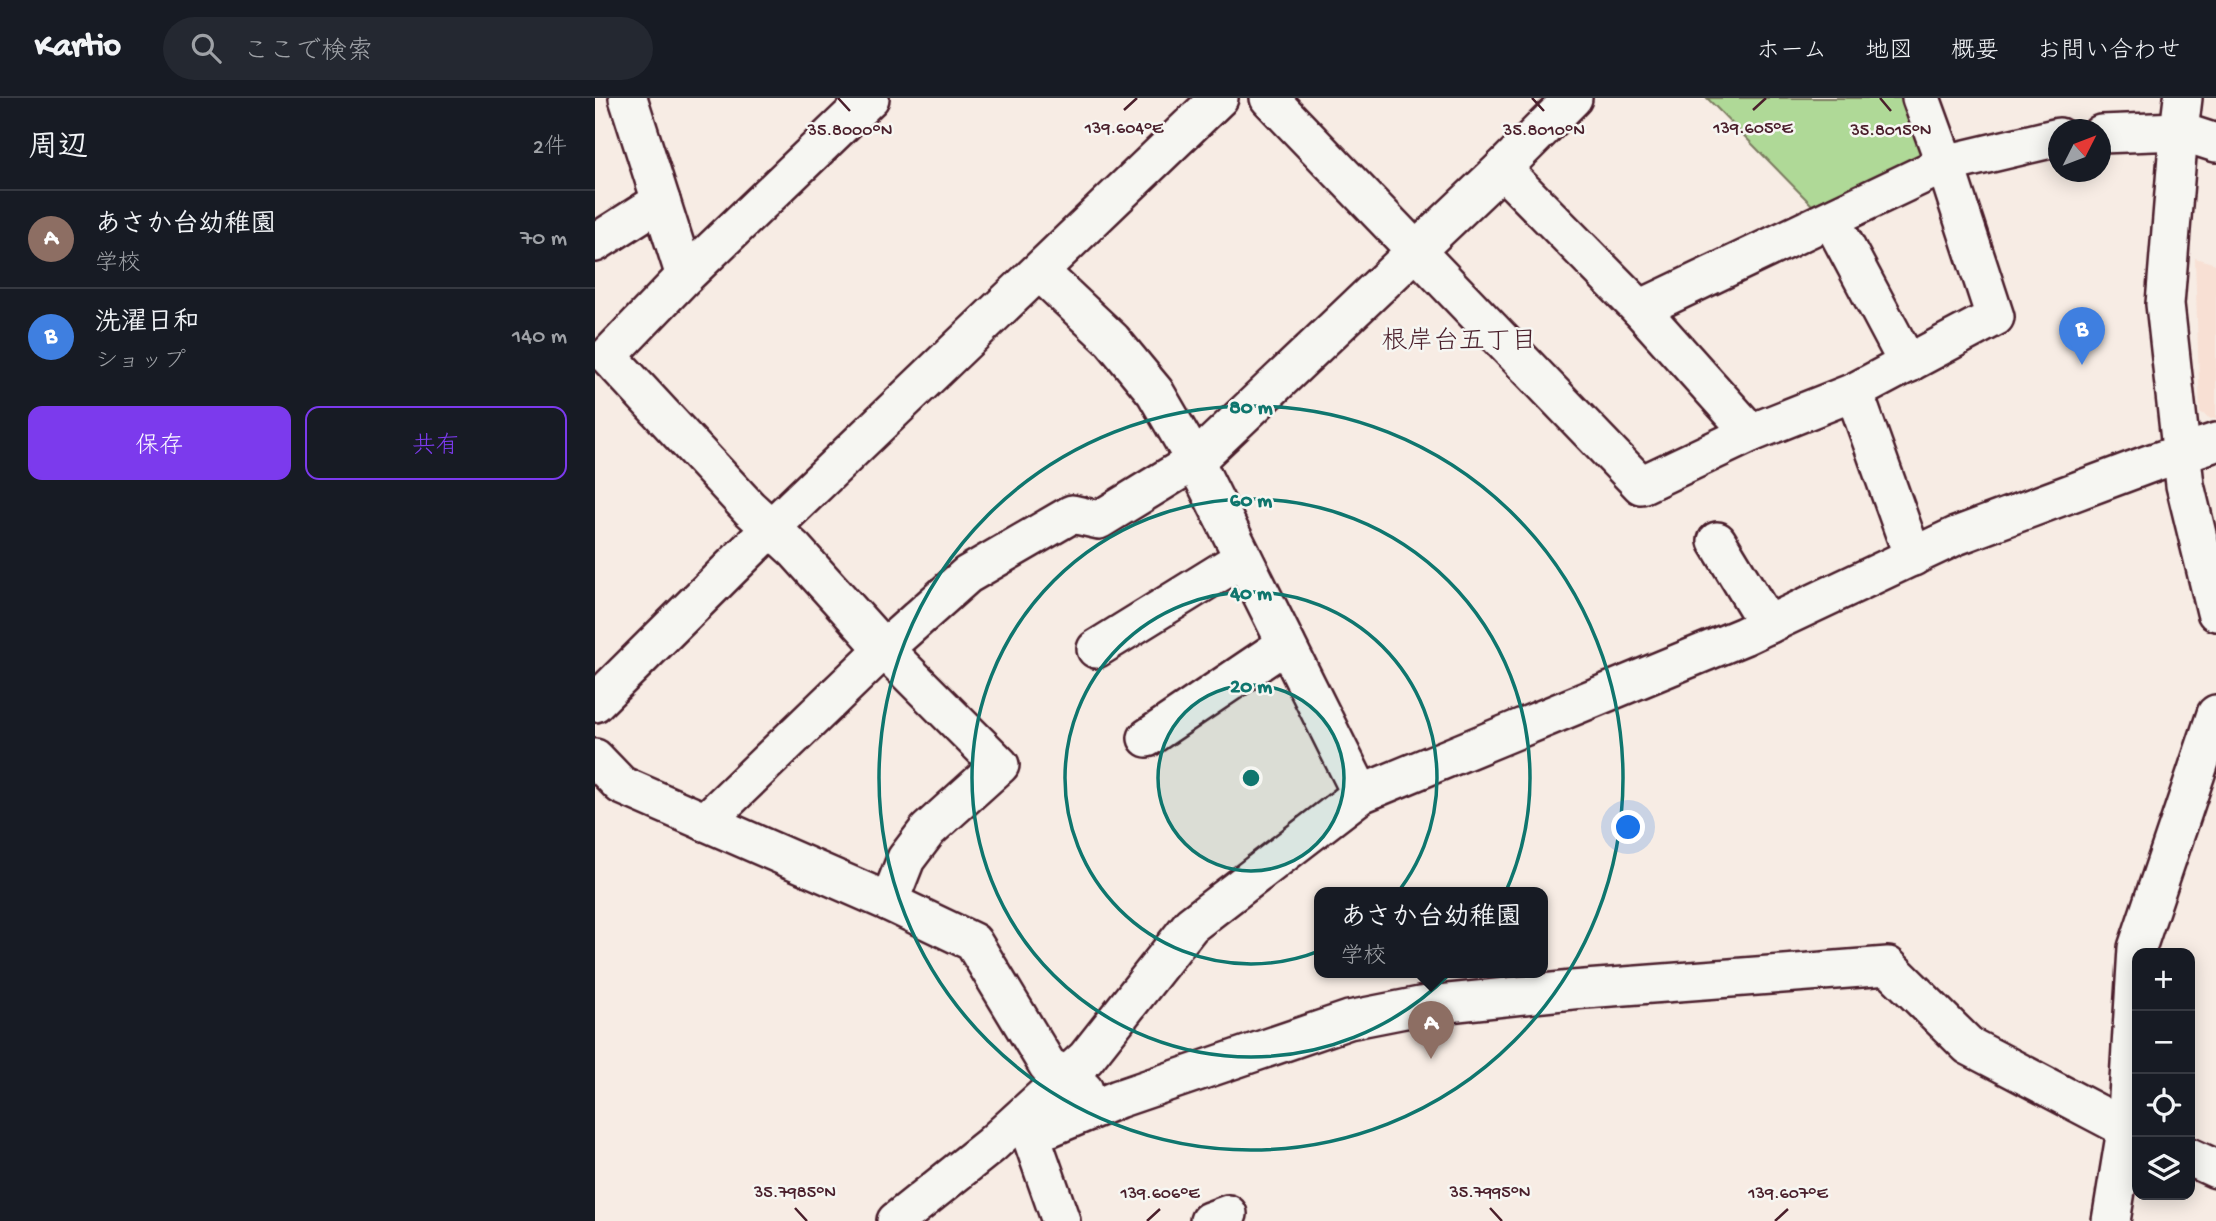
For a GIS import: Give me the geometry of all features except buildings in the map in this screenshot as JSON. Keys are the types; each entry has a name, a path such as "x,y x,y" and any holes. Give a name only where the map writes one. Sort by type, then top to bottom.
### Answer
{"street":[{"path":"628,98 685,276"},
{"path":"870,98 685,276 608,356 770,529 795,550 884,649 1000,765 928,831 906,859 889,902"},
{"path":"595,703 770,529 1219,98"},
{"path":"1269,98 1641,485 1751,433 1854,392 1995,317 1921,98"},
{"path":"705,822 884,649 967,575 1072,514 1100,520 1195,461 1573,98"},
{"path":"2111,132 2181,114"},
{"path":"2181,114 2216,143"},
{"path":"2181,114 2165,304 2185,485 2216,612"},
{"path":"1640,309 1945,164 2048,139"},
{"path":"1502,169 1640,309 1751,433"},
{"path":"595,243 661,201"},
{"path":"1832,219 1908,365"},
{"path":"1040,272 1111,340 1155,392 1195,461 1361,794"},
{"path":"1854,392 1913,557"},
{"path":"895,1221 964,1167 1024,1126 1086,1058 1191,925 1361,794 1768,625 1957,536 2216,442"},
{"path":"1717,541 1768,625"},
{"path":"1096,649 1243,558"},
{"path":"1147,738 1286,644"},
{"path":"2134,1074 2137,948 2216,714"},
{"path":"595,758 621,785 889,902 973,943 1048,1066 1068,1076 1088,1093 1095,1108"},
{"path":"1024,1126 1051,1127 1095,1108 1349,1020 1420,1006 1572,990 1888,966 1969,1046 2132,1132 2111,1221"},
{"path":"1024,1126 1061,1221"},
{"path":"2195,1159 2216,1169"}],"shaded area":[{"path":"2195,258 2216,264 2216,418 2211,419 2200,412"}],"green space":[{"path":"1707,98 1911,98 1923,156 1812,205"}],"place":[{"name":"洗濯日和","path":"2082,365"},
{"name":"あさか台幼稚園","path":"1431,1059"}],"district":[{"name":"根岸台五丁目","path":"1459,339"}]}
